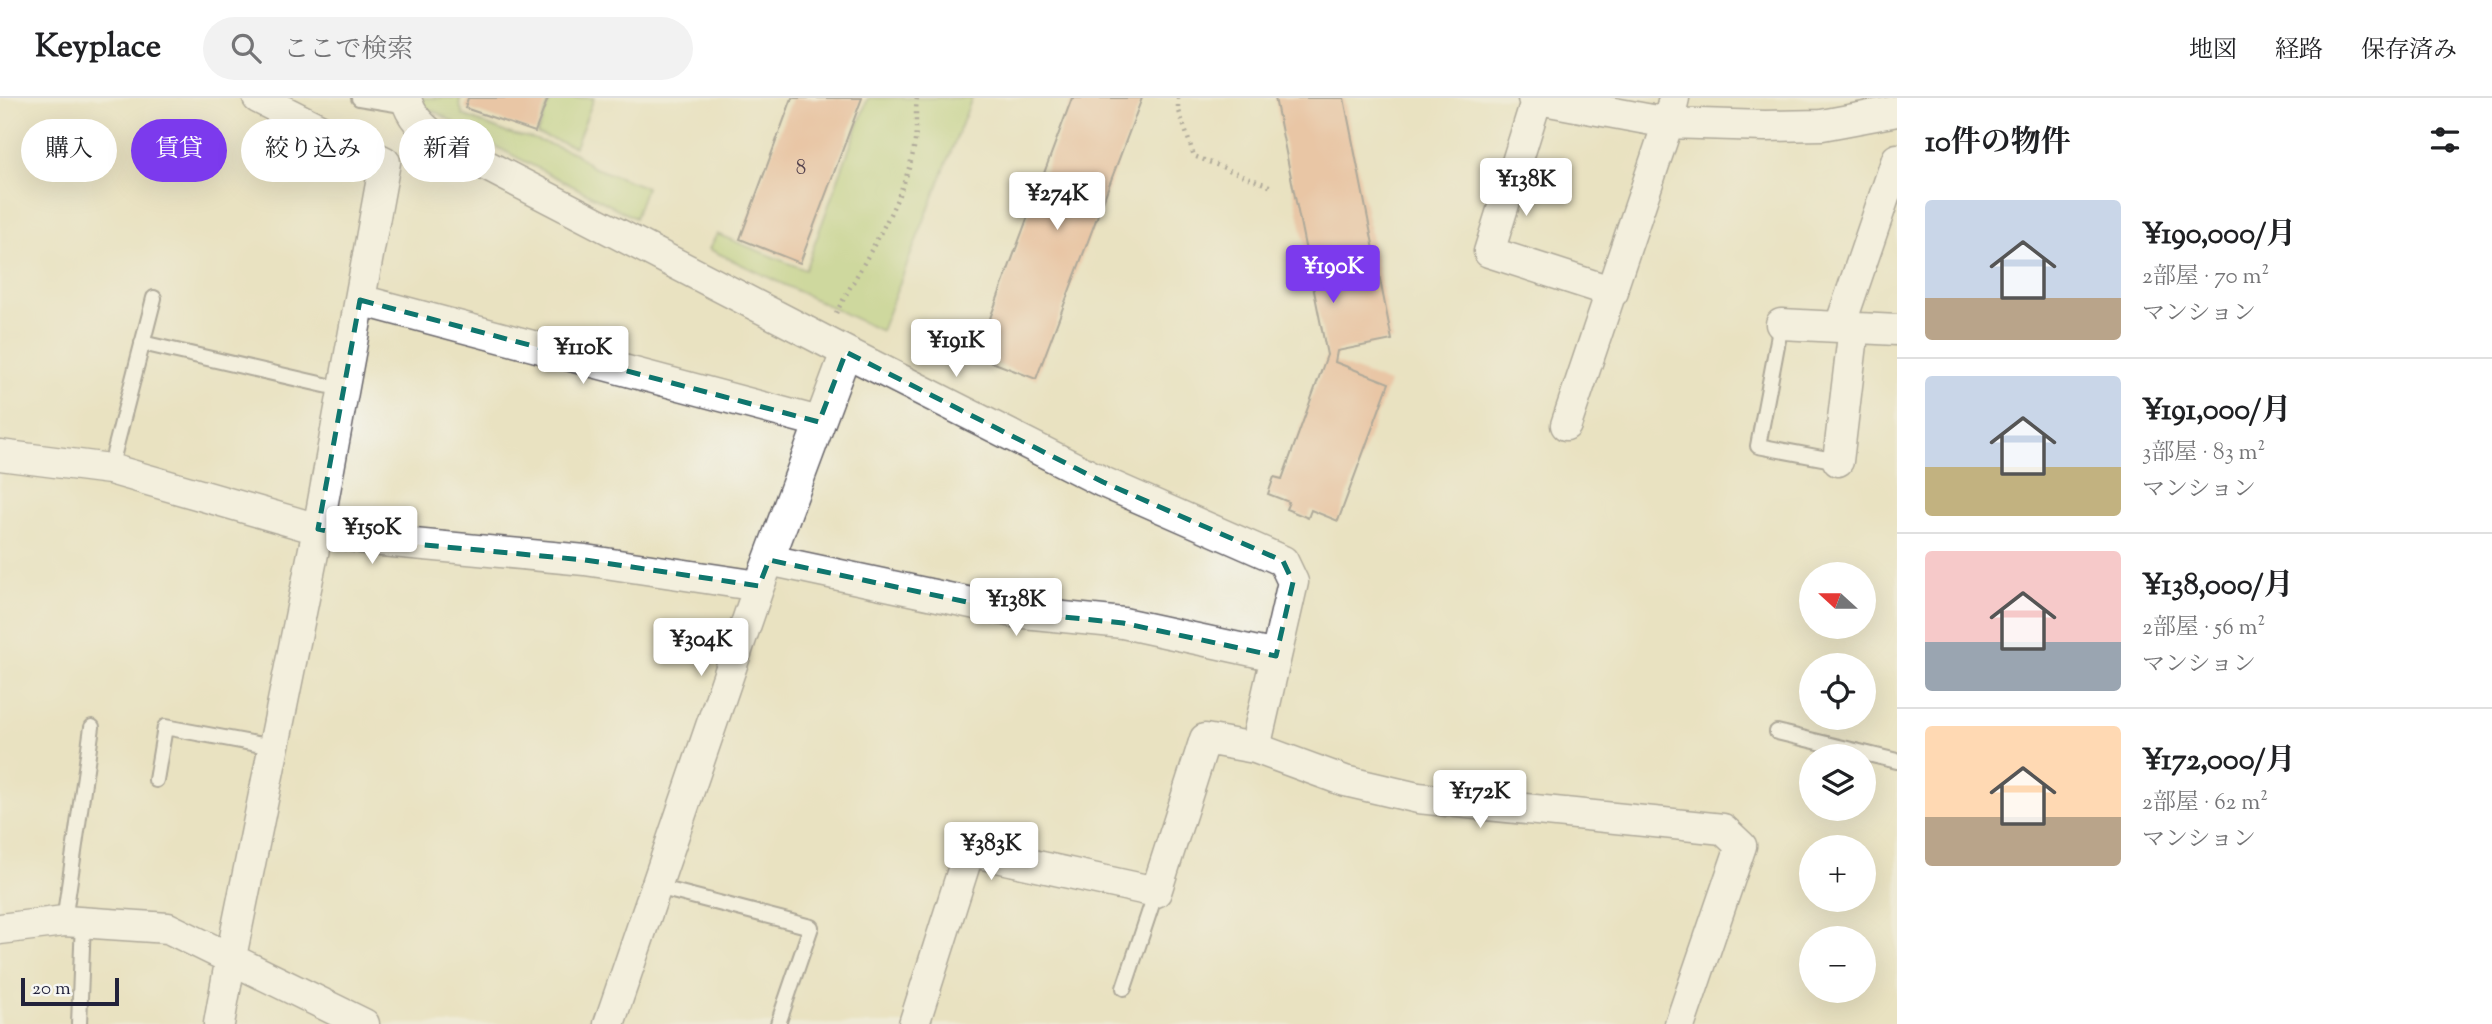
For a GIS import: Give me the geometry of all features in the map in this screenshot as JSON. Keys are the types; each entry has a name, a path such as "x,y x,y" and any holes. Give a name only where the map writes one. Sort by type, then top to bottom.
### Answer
{"street":[{"path":"219,1024 318,529 385,162 258,98"},
{"path":"1613,292 1489,252 1536,98 1671,111 1765,126 1822,125 1897,111"},
{"path":"407,102 419,125 441,142 1104,482 1283,561 1293,582 1255,748"},
{"path":"1566,425 1613,292 1671,111"},
{"path":"1838,461 1847,327 1897,159"},
{"path":"360,300 819,422"},
{"path":"1781,324 1897,330"},
{"path":"609,1024 764,573 846,352"},
{"path":"0,455 110,469 318,529 372,540 764,573 1014,612 1123,623 1276,656"},
{"path":"914,1024 969,851 1156,892 1205,739 1255,748 1345,781 1418,798 1723,829 1741,846 1680,1024"},
{"path":"0,929 74,921 168,928 364,1024"}],"lane":[{"path":"359,98 365,101 407,102"},
{"path":"110,469 154,298"},
{"path":"1781,324 1758,446 1838,461"},
{"path":"142,343 342,389"},
{"path":"79,1024 74,921 92,727"},
{"path":"156,780 165,727 273,747"},
{"path":"1777,732 1897,761"},
{"path":"657,887 811,927 778,1024"},
{"path":"1124,988 1156,892"}],"path":[{"path":"836,313 907,176 915,142 917,98"},
{"path":"1178,98 1178,108 1194,156 1272,187"}],"highlighted area":[{"path":"360,300 819,422 846,352 1103,482 1283,561 1293,582 1276,656 1123,623 1014,612 769,560 759,586 585,560 371,540 318,529"}],"green space":[{"path":"418,98 461,98 459,102 463,115 473,119 448,119 420,107"},
{"path":"551,98 594,98 575,147 537,134"},
{"path":"868,98 972,98 881,331 709,249 717,234 805,270"},
{"path":"495,128 575,153 592,167 646,187 635,218 495,146"}],"building":[{"path":"468,98 548,98 535,132 465,108"},
{"path":"792,98 862,98 800,263 740,239"},
{"path":"1072,98 1142,98 1036,379 976,356"},
{"path":"1275,98 1344,98 1392,340 1337,351 1335,362 1389,383 1338,521 1311,510 1308,518 1286,509 1289,502 1268,494 1274,477 1282,479 1327,355"}]}
